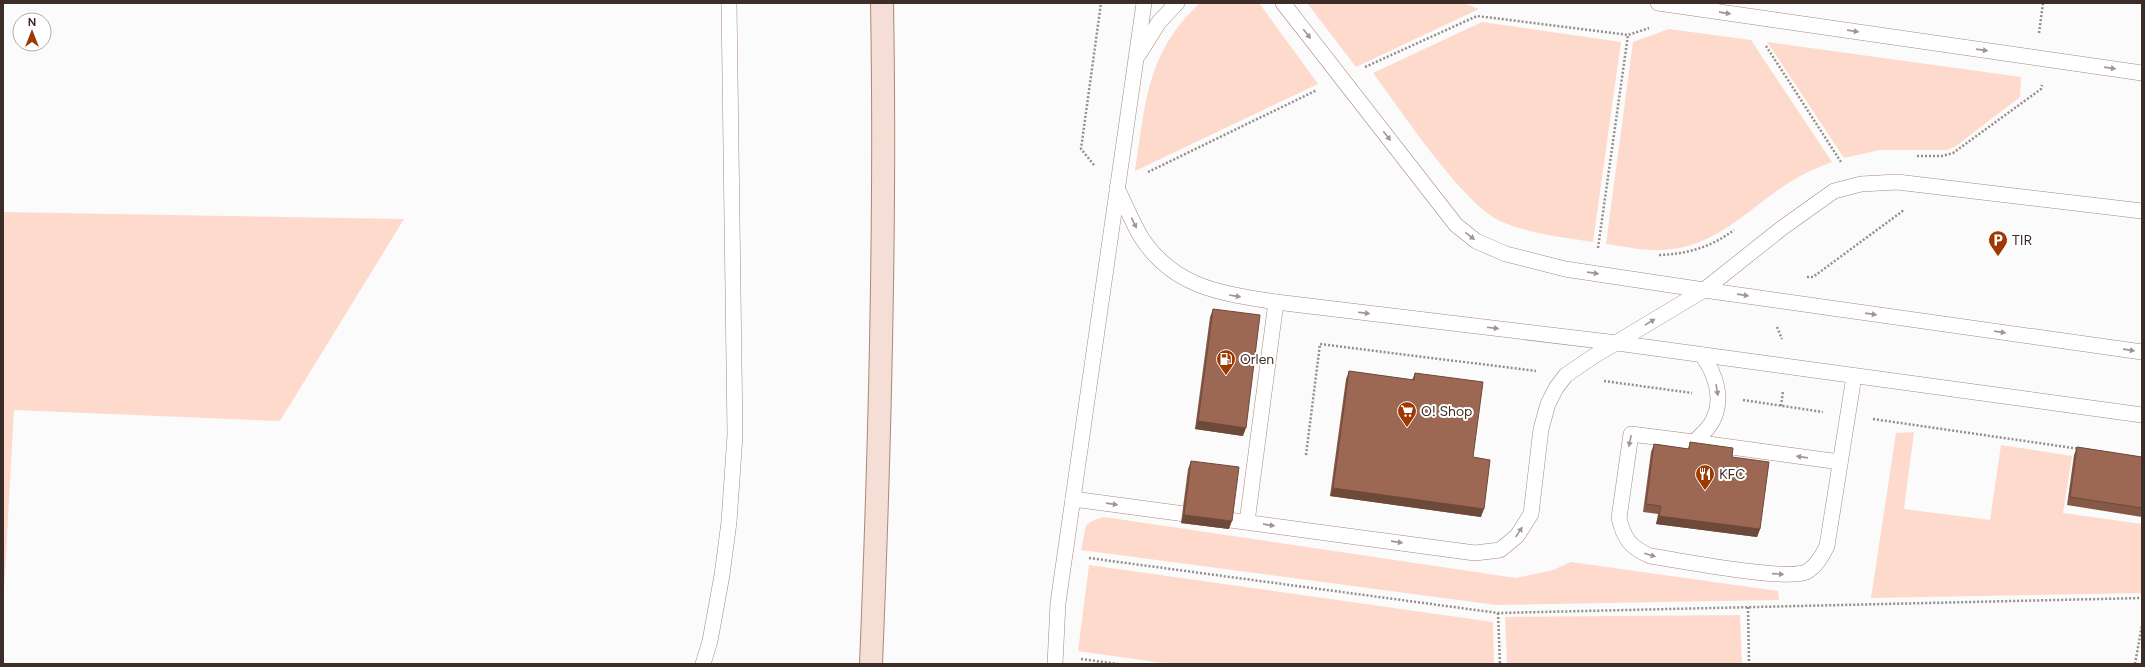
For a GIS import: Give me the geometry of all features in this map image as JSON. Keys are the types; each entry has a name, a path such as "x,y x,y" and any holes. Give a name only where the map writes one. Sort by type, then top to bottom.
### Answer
{"street":[{"path":"871,664 879,457 884,111 882,3"}],"lane":[{"path":"703,664 710,641 722,575 729,522 735,435 729,3"},
{"path":"1055,664 1058,603 1144,3"},
{"path":"1136,58 1159,22 1177,3"},
{"path":"1283,3 1456,225 1476,241 1506,254 1565,269 2142,352"},
{"path":"1658,3 2142,73"},
{"path":"1073,498 1476,553 1500,550 1517,536 1531,514 1541,430 1548,404 1556,388 1566,375 1704,290 1782,228 1834,191 1861,184 1897,182 2142,211"},
{"path":"1117,188 1141,237 1161,261 1185,280 1227,294 1276,302 1617,343 2142,415"},
{"path":"1247,522 1276,302"},
{"path":"1694,442 1713,420 1718,397 1714,375 1702,355"},
{"path":"1840,462 1631,434 1619,518 1622,530 1628,541 1636,550 1650,556 1770,573 1795,574 1806,572 1822,556 1827,546 1854,376"}],"path":[{"path":"1148,172 1342,78 1477,16 1628,35 1655,26"},
{"path":"1598,248 1628,35"},
{"path":"1762,40 1843,165 1837,166"},
{"path":"1911,156 1942,156 1953,153 2041,89 2043,82"},
{"path":"1800,277 1812,277 1911,205 1917,156"},
{"path":"1652,254 1681,254 1704,248 1736,229"},
{"path":"1590,247 1606,249"},
{"path":"1778,300 1775,323 1787,351 1781,406"},
{"path":"1306,455 1320,344 1566,375"},
{"path":"1083,557 1498,613 2142,598"},
{"path":"1748,608 1749,664"},
{"path":"1498,613 1500,664"},
{"path":"2135,664 2142,626"},
{"path":"1074,658 1118,664"}],"shaded area":[{"path":"1200,3 1259,3 1318,84 1135,171 1142,123 1151,80 1169,41 1182,22"},
{"path":"1307,3 1464,3 1479,9 1356,67"},
{"path":"1482,22 1621,42 1593,242 1547,235 1513,226 1502,222 1486,212 1451,177 1433,155 1373,73"},
{"path":"1669,29 1751,40 1832,162 1805,173 1784,186 1721,231 1704,240 1685,247 1657,250 1606,244 1633,42"},
{"path":"1767,42 2021,77 2020,97 1956,146 1947,150 1880,150 1844,158"},
{"path":"3,212 404,219 280,421 14,410 3,608"},
{"path":"1914,432 1904,509 1990,520 2001,445 2072,456 2063,513 2142,524 2142,593 1871,598 1896,433"},
{"path":"1104,517 1516,578 1553,570 1571,562 1778,591 1779,600 1496,605 1081,550 1086,525 1094,520"},
{"path":"1089,565 1493,622 1494,664 1170,664 1078,651"},
{"path":"1740,615 1742,664 1507,664 1505,617"}],"building":[{"name":"Orlen","path":"1213,309 1260,315 1246,428 1198,421"},
{"name":"O! Shop","path":"1349,371 1414,380 1415,373 1483,382 1473,457 1490,460 1484,509 1333,488"},
{"name":"KFC","path":"1690,442 1733,448 1732,457 1769,462 1760,529 1659,516 1661,506 1646,504 1654,444 1689,449"},
{"path":"2077,447 2142,457 2142,508 2070,497"},
{"path":"1191,461 1239,467 1232,521 1184,515"}],"place":[{"name":"TIR","path":"1998,257"},
{"name":"Orlen","path":"1226,376"},
{"name":"O! Shop","path":"1407,428"},
{"name":"KFC","path":"1705,491"}]}
